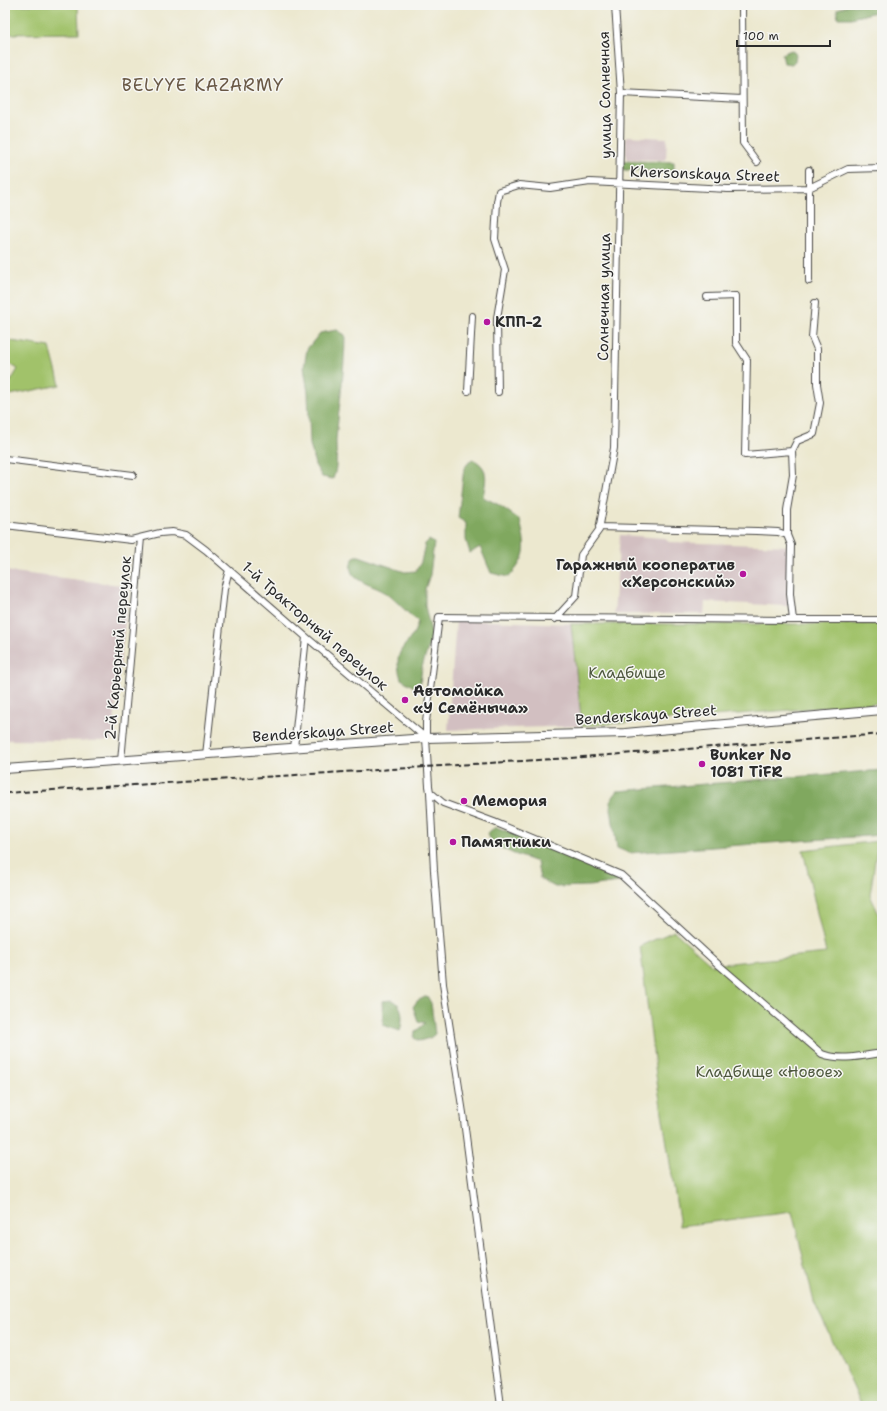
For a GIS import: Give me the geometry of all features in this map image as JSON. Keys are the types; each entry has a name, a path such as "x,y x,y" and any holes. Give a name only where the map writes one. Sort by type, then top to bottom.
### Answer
{"main road":[{"name":"Benderskaya Street","path":"5,769 426,738 625,733 882,710"}],"street":[{"name":"улица Солнечная","path":"615,5 621,93 619,184"},
{"path":"742,5 743,143 756,162"},
{"path":"621,93 742,99"},
{"path":"809,188 848,169 882,168"},
{"path":"809,170 809,281"},
{"name":"Khersonskaya Street","path":"498,392 497,318 505,270 496,239 497,202 499,191 519,185 550,188 590,182 728,190 809,188"},
{"name":"Солнечная улица","path":"599,527 614,448 619,184"},
{"path":"707,297 736,296 736,343 747,360 745,454 792,451"},
{"path":"793,620 790,594 791,545 787,535 787,510 793,475 792,451 797,441 814,434 820,403 817,384 817,349 812,337 815,303"},
{"path":"468,391 472,316"},
{"path":"5,459 133,475"},
{"path":"5,525 130,540 141,538"},
{"path":"555,619 576,596 581,554 599,530 599,527 778,532 787,535"},
{"name":"1-й Тракторный переулок","path":"141,538 166,533 186,535 206,550 306,638 426,738"},
{"name":"2-й Карьерный переулок","path":"122,761 141,538"},
{"path":"206,755 224,589 229,570"},
{"path":"501,1406 462,1113 443,984 434,871 426,738 439,617 555,619 882,620"},
{"path":"294,748 306,638"},
{"path":"430,792 443,803 494,822 620,875 732,976 822,1054 843,1059 882,1053"}],"shaded area":[{"path":"626,136 667,138 666,160 626,159"},
{"path":"620,535 664,538 669,542 789,546 788,606 705,602 704,614 614,614"},
{"path":"5,571 129,586 112,741 5,740"},
{"path":"456,620 571,624 582,726 448,730"}],"green space":[{"path":"5,5 78,5 79,33 5,34"},
{"path":"849,5 874,5 876,12 851,18 838,18 837,9"},
{"path":"791,50 796,54 795,61 792,64 784,63 782,54"},
{"path":"624,161 674,162 674,171 623,170"},
{"path":"337,330 345,335 345,348 336,440 336,465 333,479 322,477 315,465 310,444 308,393 304,367 307,349 320,333"},
{"path":"5,340 50,347 60,385 5,396 5,378 11,381 18,369 5,361"},
{"path":"472,459 478,462 484,470 486,480 483,497 499,505 520,520 524,538 523,557 509,577 491,573 480,547 470,553 466,540 466,523 458,518 464,468"},
{"path":"429,540 434,543 430,575 425,589 425,606 432,636 422,667 420,684 414,687 401,679 398,668 398,659 403,647 415,630 418,621 386,593 362,582 354,576 351,571 351,566 355,556 359,556 405,572 416,571 421,562 425,544"},
{"name":"Кладбище","path":"571,624 882,624 882,703 582,726"},
{"path":"882,770 882,835 629,853 617,848 610,802 617,791"},
{"path":"496,827 575,857 619,882 589,886 555,887 540,879 537,862 514,854 493,844 487,833"},
{"name":"Кладбище «Новое»","path":"878,841 870,895 882,921 882,1406 862,1406 814,1302 792,1212 680,1226 656,1075 640,946 674,931 712,965 826,953 803,850"},
{"path":"427,996 431,1003 435,1034 430,1038 419,1041 414,1038 415,1032 425,1023 418,1021 413,1007 417,1001"},
{"path":"392,1000 399,1005 401,1009 402,1022 400,1031 383,1025 382,1001"}],"railway":[{"path":"5,793 570,758 882,734"}],"place":[{"name":"КПП-2","path":"487,322"},
{"name":"Гаражный кооператив «Херсонский»","path":"743,574"},
{"name":"Автомойка «У Семёныча»","path":"405,700"},
{"name":"Bunker No 1081 TiFR","path":"702,764"},
{"name":"Мемория","path":"464,801"},
{"name":"Памятники","path":"453,842"}],"district":[{"name":"BELYYE KAZARMY","path":"203,85"}]}
